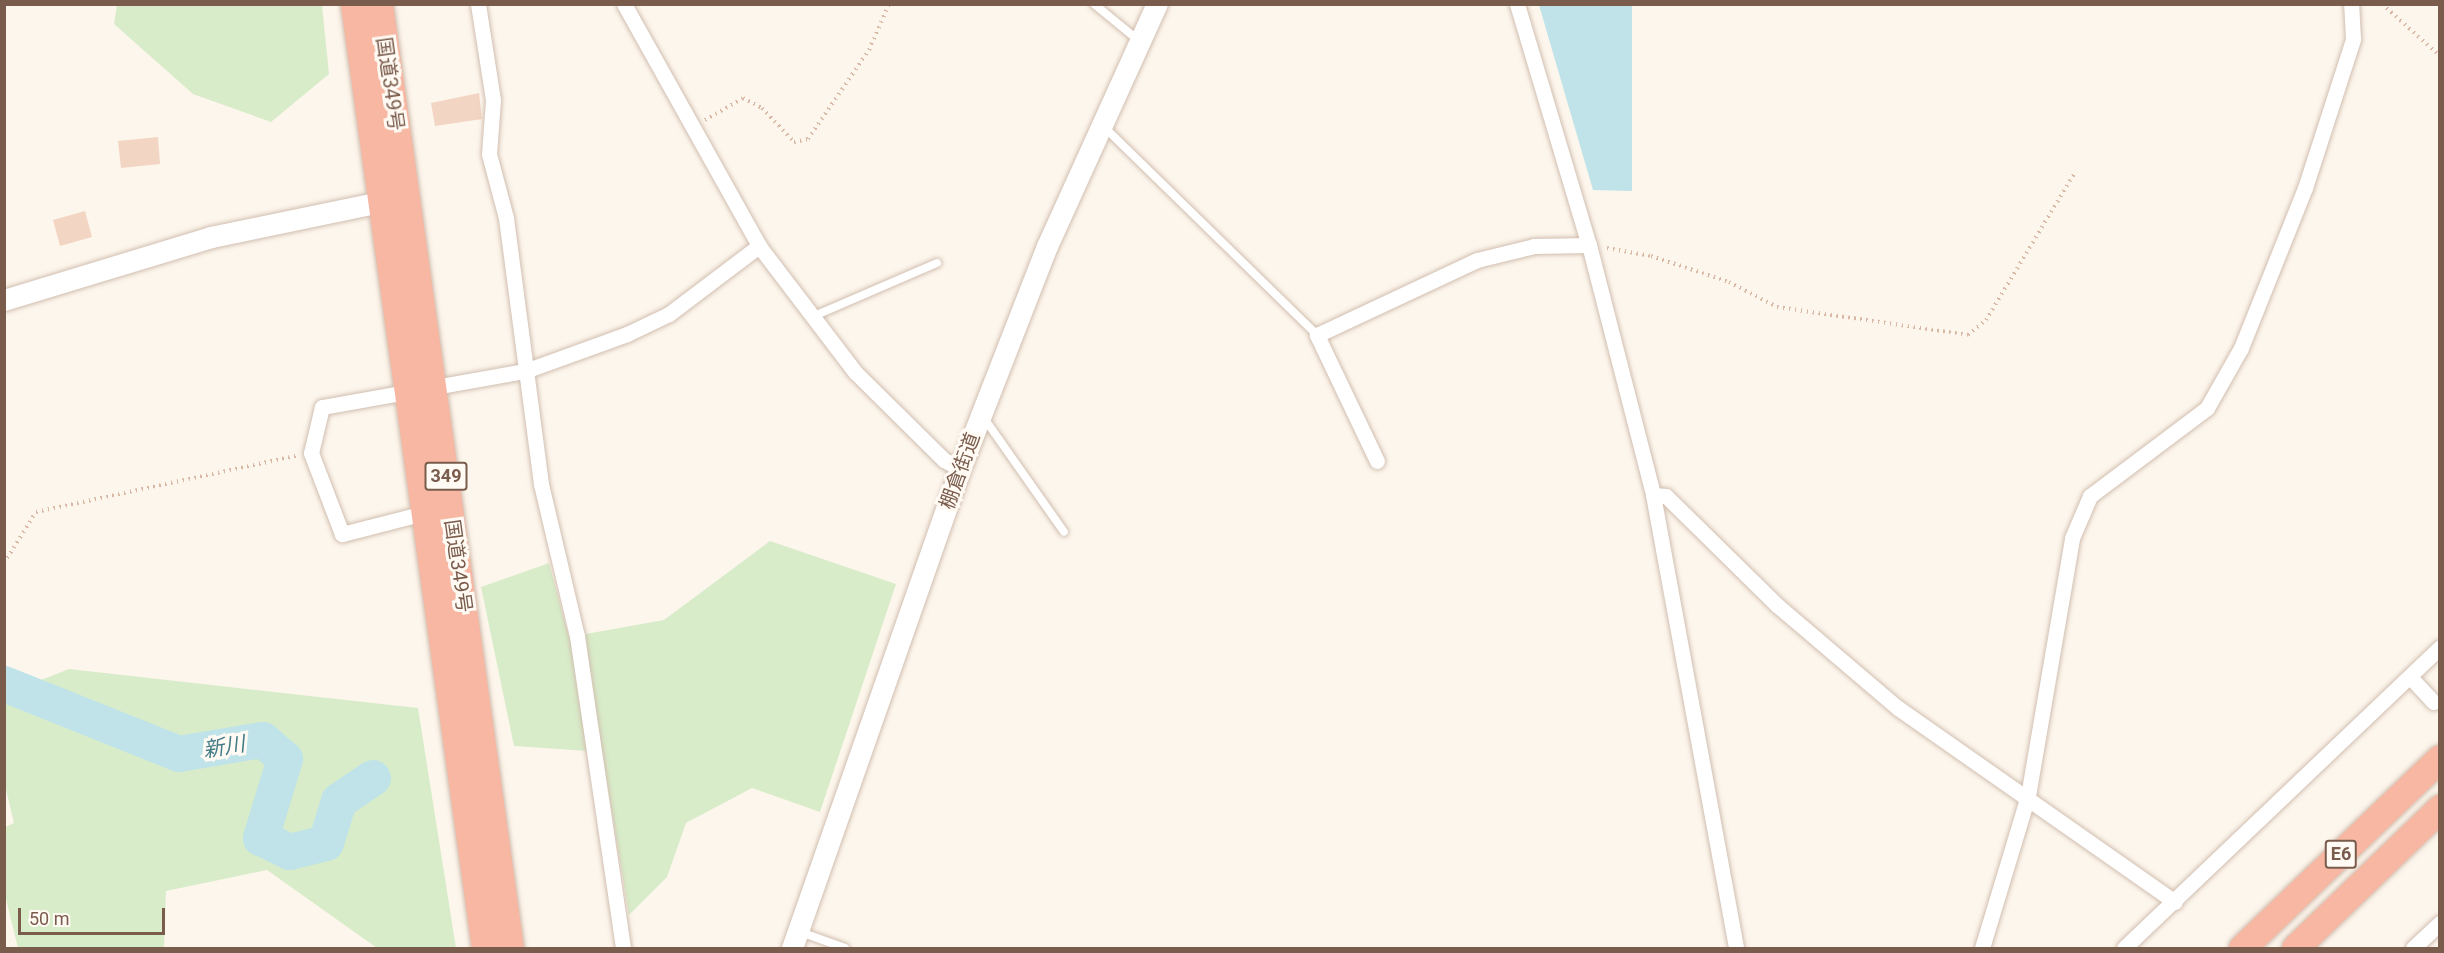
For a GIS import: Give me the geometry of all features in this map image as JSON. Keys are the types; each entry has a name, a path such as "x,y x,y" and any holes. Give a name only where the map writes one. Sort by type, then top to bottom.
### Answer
{"highway":[{"name":"国道349号","path":"354,4 378,201 485,948"},
{"name":"国道349号","path":"379,4 510,948"},
{"name":"E6","path":"2242,948 2439,758"},
{"name":"E6","path":"2295,948 2439,808"}],"street":[{"path":"478,4 493,100 489,154 506,218 542,484 577,636 623,948"},
{"path":"624,4 692,130 759,246 855,372 944,460 960,469"},
{"name":"棚倉街道","path":"795,940 981,414 1102,125 1157,4"},
{"path":"1517,4 1589,245 1653,495 1736,948"},
{"path":"1982,948 2028,796 2072,538 2090,496 2207,408 2241,348 2305,188 2353,39 2351,4"},
{"path":"4,300 211,237 405,197"},
{"path":"1377,461 1317,335 1477,260 1534,246 1589,245"},
{"path":"424,513 342,534 311,453 322,407 434,389 525,371 669,314 759,246"},
{"path":"1653,495 1666,496 1778,606 1898,708 2028,796 2175,902"},
{"path":"2124,948 2411,678 2439,647"},
{"path":"2411,678 2433,702"},
{"path":"2413,948 2439,922"}],"lane":[{"path":"1094,4 1140,41"},
{"path":"1102,125 1317,335"},
{"path":"814,316 937,263"},
{"path":"981,414 1064,532"},
{"path":"795,940 844,948"}],"path":[{"path":"692,130 727,103 743,98 762,108 794,142 808,139 869,50 889,4"},
{"path":"2382,4 2439,56"},
{"path":"1589,245 1651,256 1729,282 1777,307 1968,335 1986,320 2076,171"},
{"path":"4,563 36,512 311,453"}],"green space":[{"path":"117,5 322,5 329,74 271,122 193,94 114,24"},
{"path":"770,541 896,584 820,812 752,788 686,823 667,877 629,915 602,752 514,746 481,587 549,563 569,637 664,620"},
{"path":"69,669 418,708 456,948 377,948 267,870 166,891 164,948 18,948 5,895 5,827 14,823 5,785 5,694"}],"water":[{"path":"1539,5 1632,5 1632,191 1593,190"}],"building":[{"path":"479,93 482,119 435,126 431,103"},
{"path":"158,137 160,164 121,168 118,141"},
{"path":"85,211 92,237 60,246 53,220"}],"waterway":[{"name":"新川","path":"4,684 179,754 263,740 285,759 261,838 290,852 326,843 339,801 373,778"}]}
